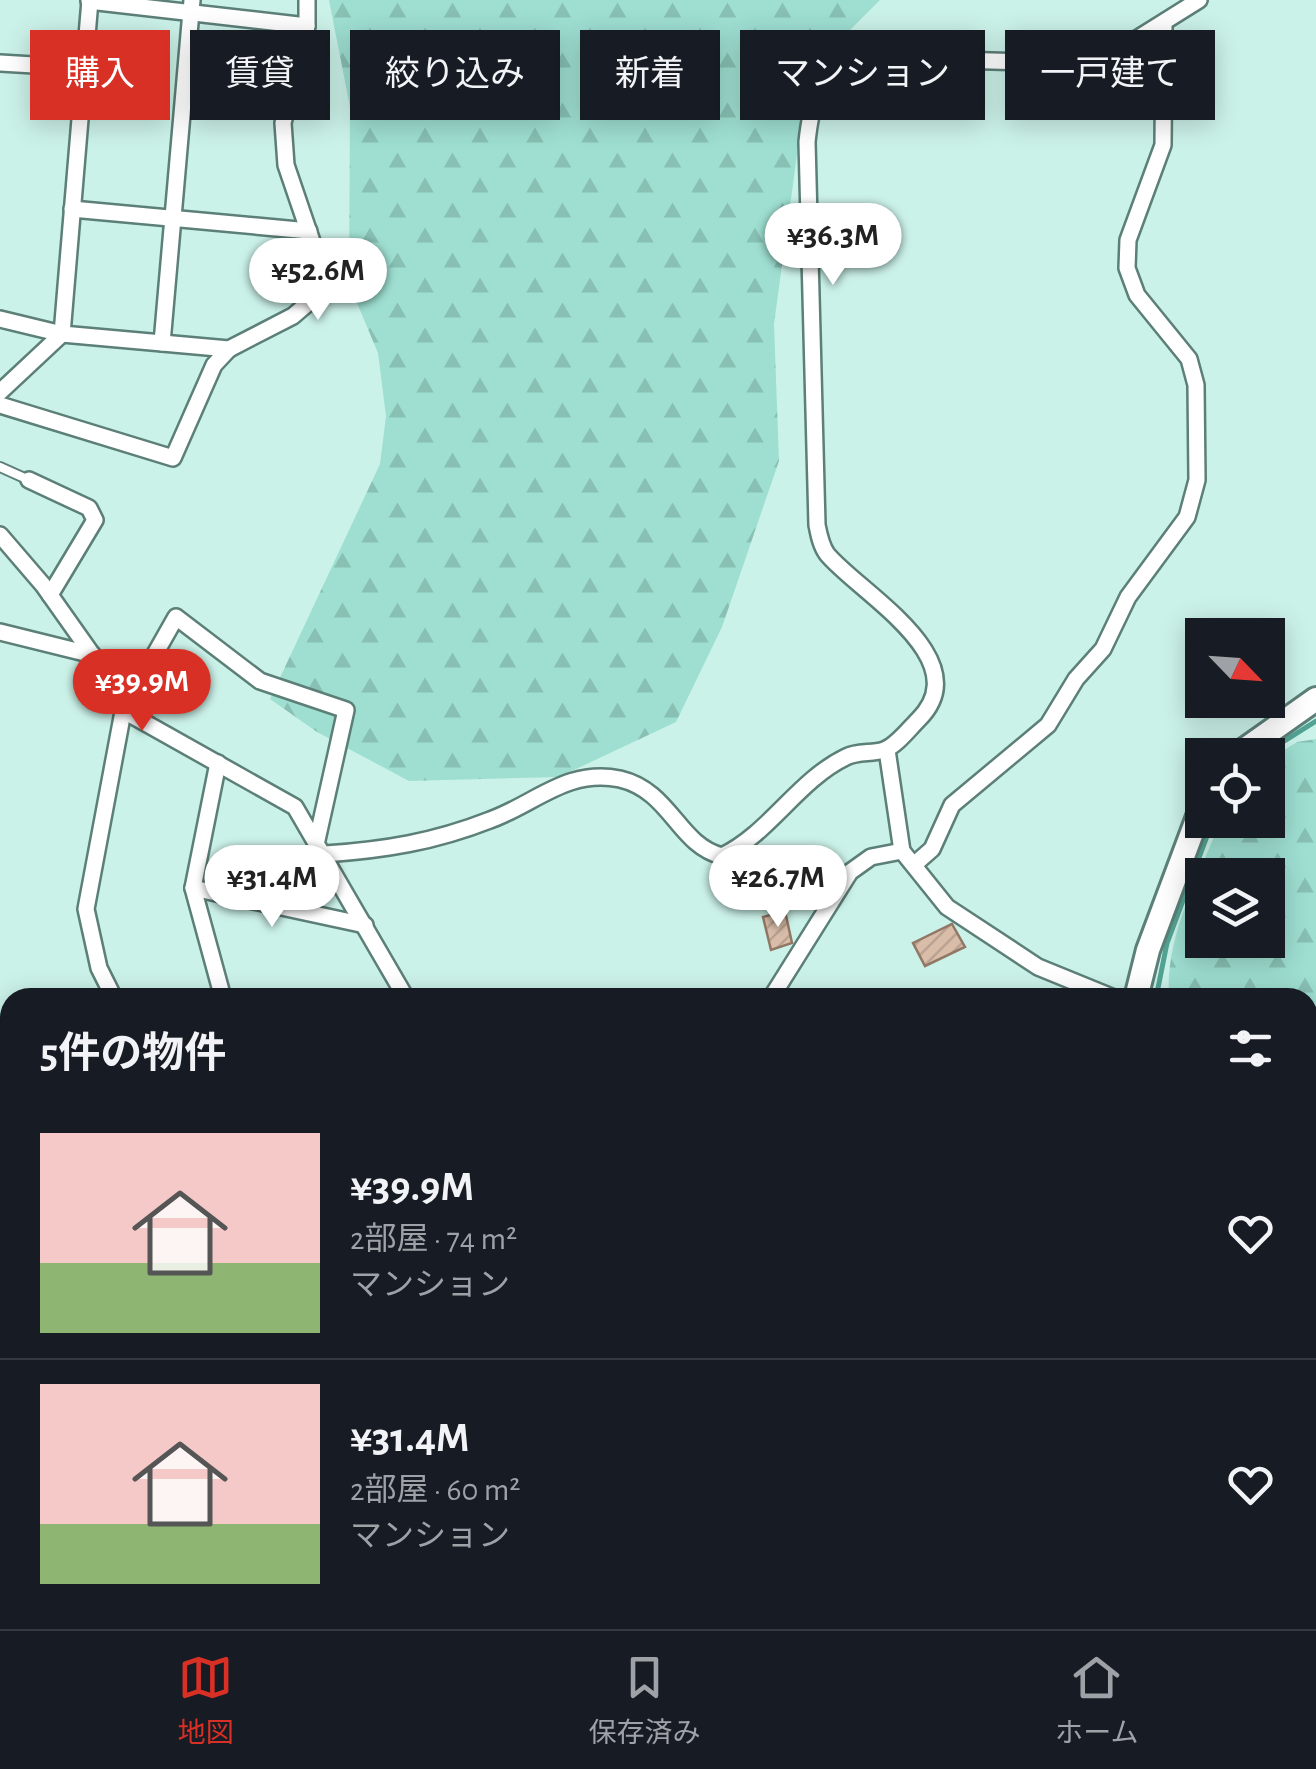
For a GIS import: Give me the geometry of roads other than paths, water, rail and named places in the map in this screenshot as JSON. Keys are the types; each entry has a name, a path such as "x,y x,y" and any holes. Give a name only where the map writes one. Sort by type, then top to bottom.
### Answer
{"street":[{"path":"0,406 173,458 214,365 229,349 293,316 315,292 318,259 286,165 284,123 308,26 308,0"},
{"path":"321,846 392,850 491,820 550,786 600,778 618,779 650,792 698,844 722,856 741,846 788,800 847,756 887,750 926,712 933,696 932,676 920,642 906,623 827,554 817,525 808,142 812,100 833,69 852,56 1058,64 1095,57 1164,26 1198,0"},
{"path":"87,30 90,1 192,6 308,26"},
{"path":"162,343 192,6"},
{"path":"916,863 932,849 952,805 1048,725 1076,679 1103,650 1128,597 1186,518 1197,480 1196,385 1190,359 1136,295 1127,268 1128,240 1163,145 1164,26"},
{"path":"0,63 30,65"},
{"path":"0,392 62,334 80,120"},
{"path":"72,209 309,231"},
{"path":"0,319 62,334 229,349"},
{"path":"29,480 88,508 95,520 50,595"},
{"path":"0,535 50,595 125,709 284,798 306,820 400,988"},
{"path":"109,988 99,968 86,908 125,709 176,617 260,681 346,710 321,846"},
{"path":"0,632 93,655"},
{"path":"1261,738 1316,699"},
{"path":"887,750 902,851 916,863 946,906 1038,967 1089,988"},
{"path":"218,763 192,888 219,988"},
{"path":"1138,988 1148,950 1190,838"},
{"path":"777,988 850,872 871,857 902,851"},
{"path":"192,888 365,925"}],"lane":[{"path":"0,467 29,480"}],"waterway":[{"path":"1285,741 1316,721"},
{"path":"1158,988 1167,943 1206,838"}]}
